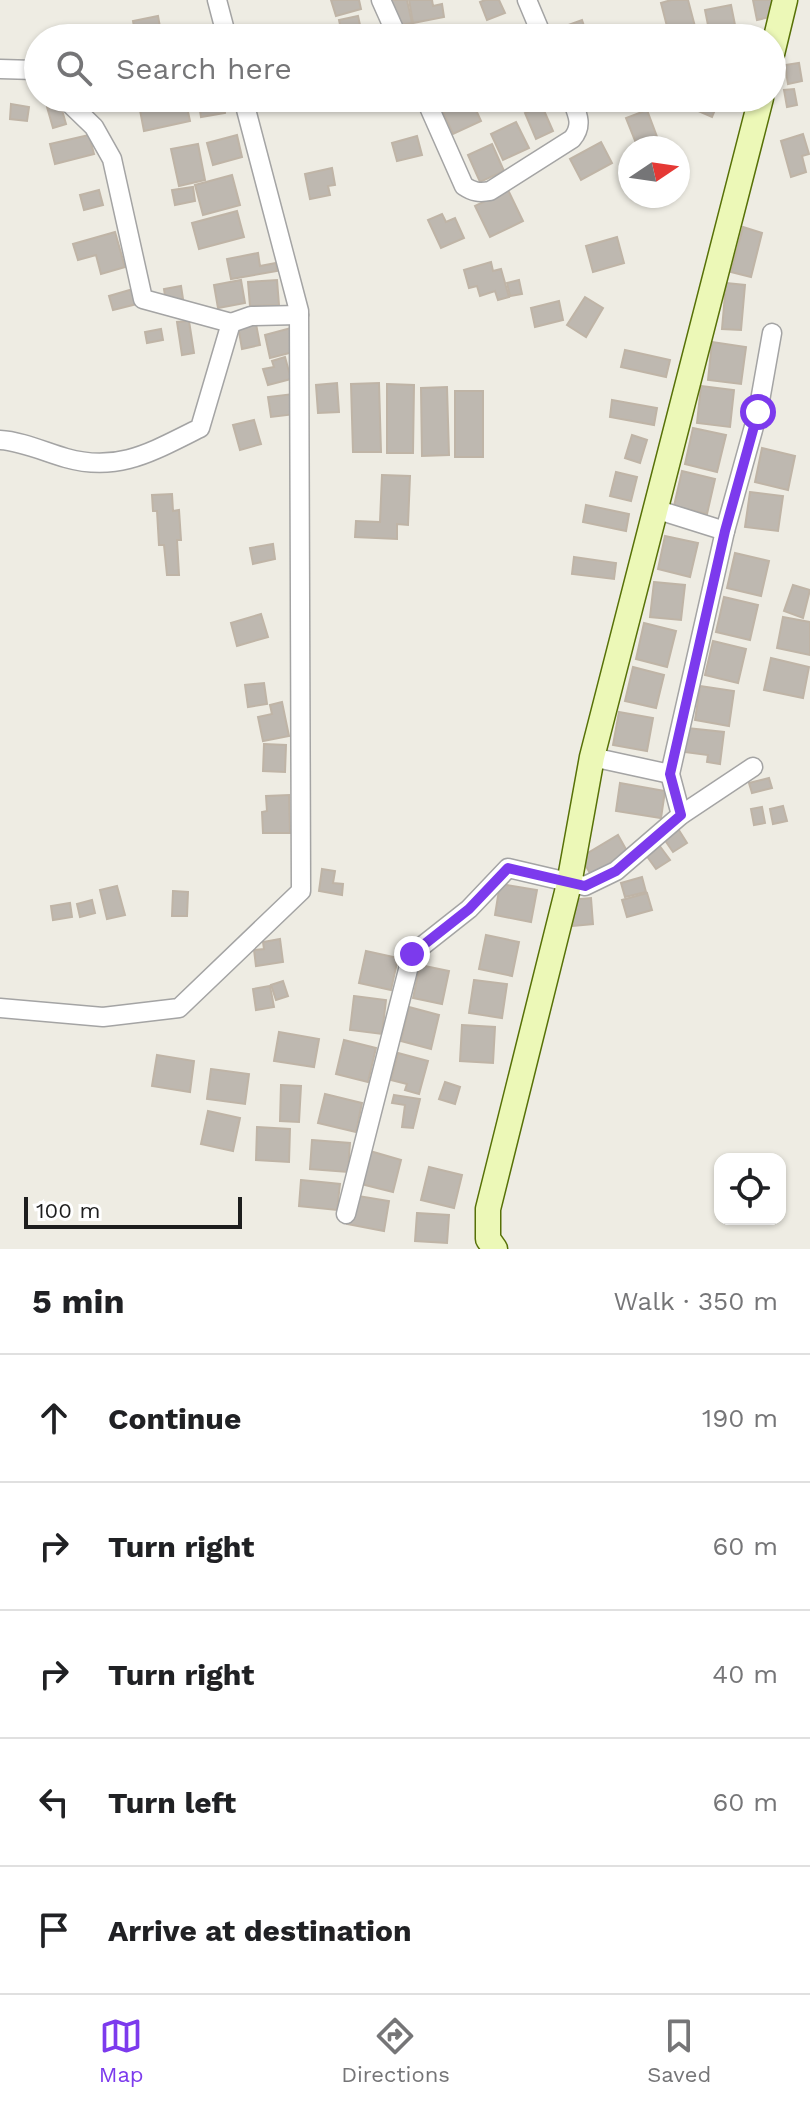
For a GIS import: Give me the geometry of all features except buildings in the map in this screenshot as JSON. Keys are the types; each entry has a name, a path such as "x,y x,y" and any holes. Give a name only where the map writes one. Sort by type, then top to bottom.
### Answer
{"street":[{"path":"217,0 223,24"},
{"path":"381,0 392,24"},
{"path":"527,0 537,24"},
{"path":"779,24 785,0"},
{"path":"0,69 24,70"},
{"path":"78,112 94,127 112,159 143,299 231,323 251,316 299,315"},
{"path":"0,1008 103,1017 179,1008 301,891 299,315 247,112"},
{"path":"431,112 464,186 481,193 490,191 572,139 580,124 576,112"},
{"path":"495,1249 488,1239 488,1209 569,884 592,757 757,112"},
{"path":"0,440 85,464 104,465 139,458 200,428 231,323"},
{"path":"681,815 670,774 725,531 758,412 772,333"},
{"path":"655,509 725,531"},
{"path":"592,757 670,774"},
{"path":"346,1214 412,954 469,909 508,868 585,886 616,871 681,815 753,767"}],"route":[{"path":"412,954 469,909 508,868 585,886 616,871 681,815 670,774 725,531 758,412"}]}
